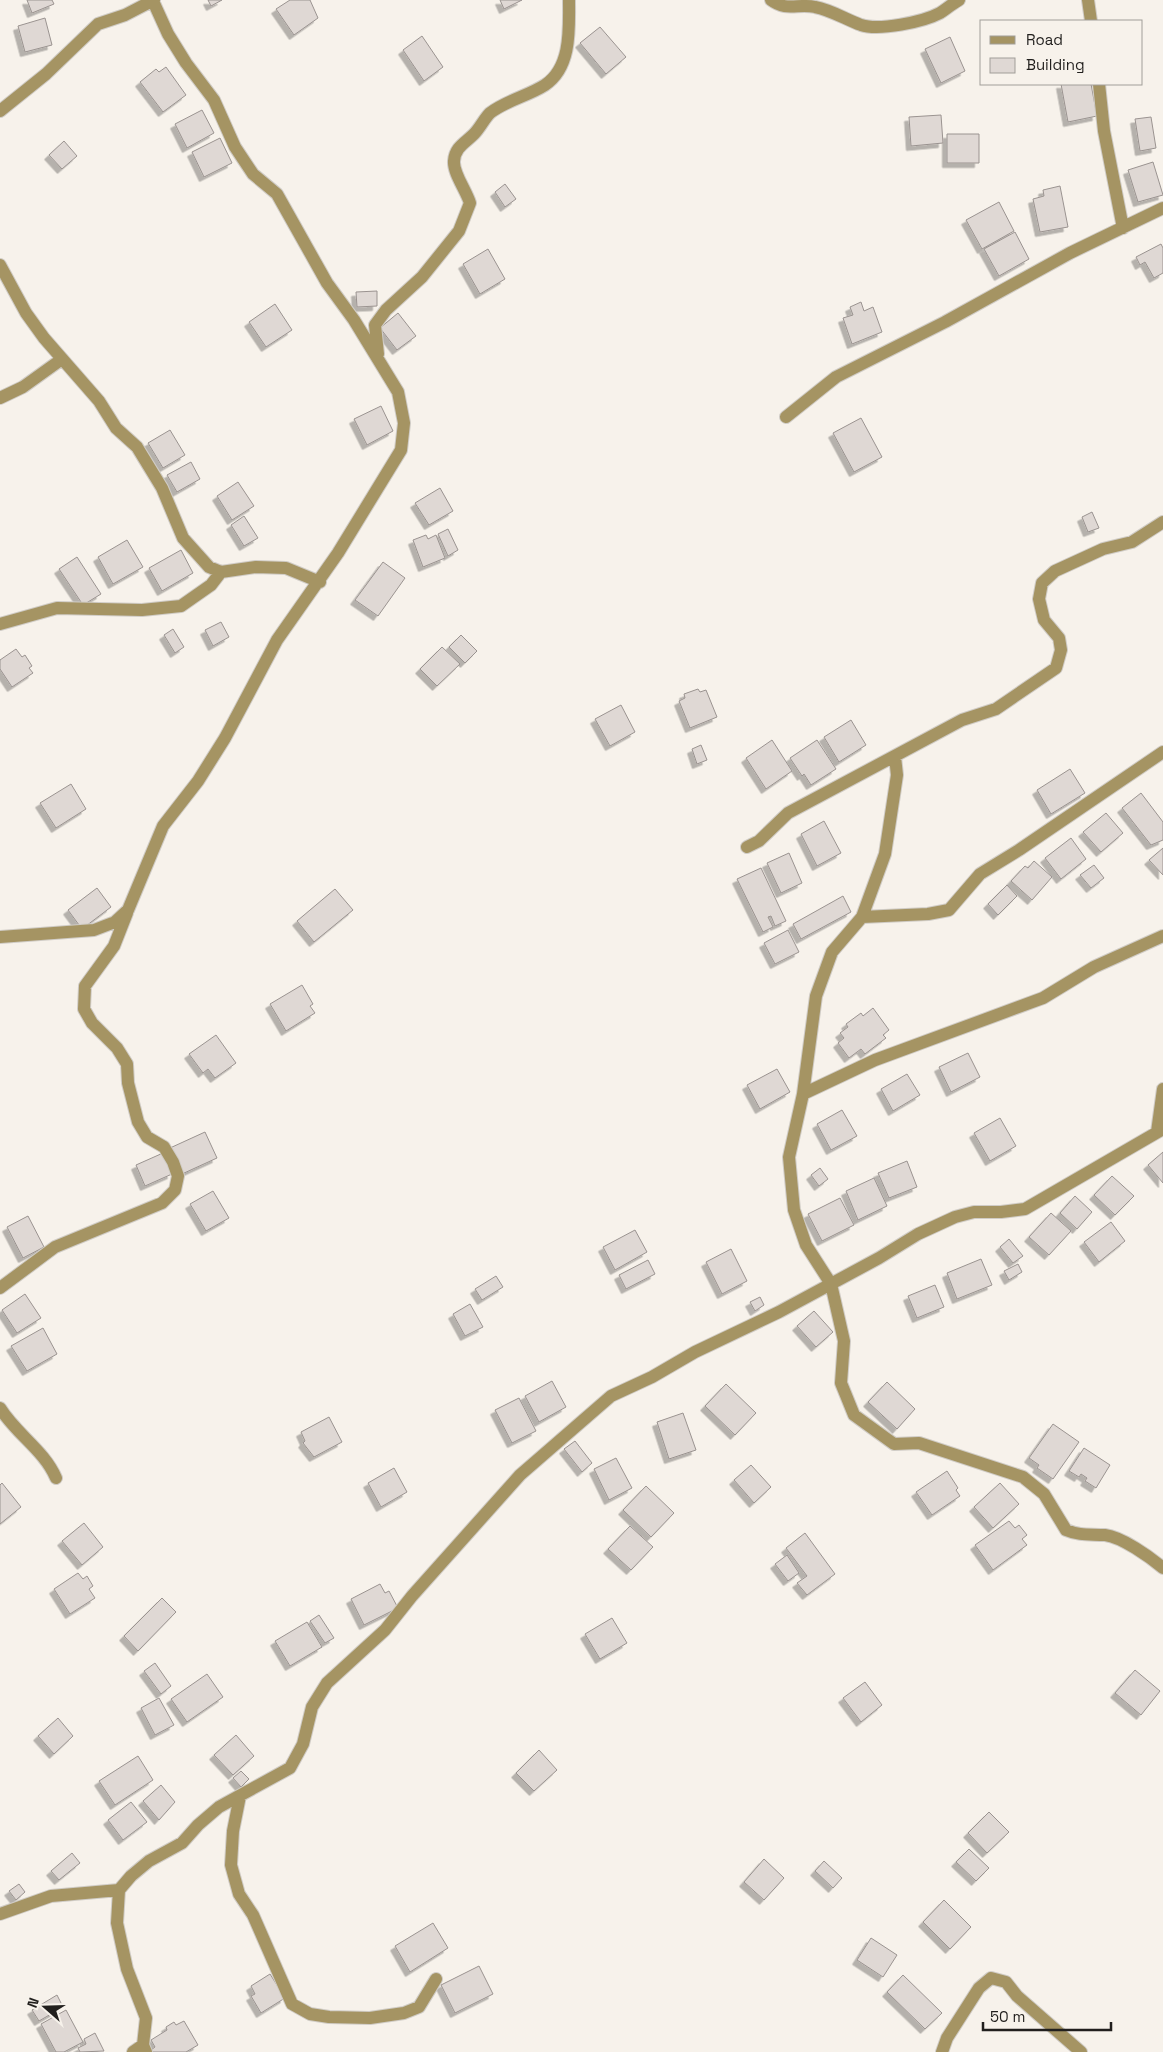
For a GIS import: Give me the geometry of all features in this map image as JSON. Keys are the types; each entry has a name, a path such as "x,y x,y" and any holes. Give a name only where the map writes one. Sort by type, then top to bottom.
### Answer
{"street":[{"path":"0,111 46,74 98,24 153,0 168,34 186,63 214,100 235,147 253,174 277,194 327,283 379,359 398,392 404,423 401,450 320,582 277,640 225,738 198,781 163,826 114,946 85,986 84,1008 92,1023 117,1048 127,1064 128,1083 138,1122 147,1137 164,1147 173,1162 178,1176 175,1190 162,1203 55,1246 0,1288"},
{"path":"379,359 375,325 386,310 422,277 460,231 470,203 464,185 456,174 454,162 456,150 476,133 488,114 504,104 545,85 559,69 570,38 569,0"},
{"path":"770,0 777,5 796,8 812,6 823,9 863,26 885,26 905,24 939,13 959,0"},
{"path":"1088,0 1091,20"},
{"path":"1099,85 1104,131 1123,228"},
{"path":"786,417 836,377 1163,208"},
{"path":"0,266 26,313 62,359 99,401 116,428 137,447 162,488 183,538 209,567 222,572 256,566 286,568 320,582"},
{"path":"0,398 23,387 62,359"},
{"path":"747,847 759,841 788,813 962,720 996,709 1056,668 1061,650 1059,638 1044,620 1040,599 1042,583 1054,571 1103,549 1132,542 1163,522"},
{"path":"0,624 57,608 142,610 181,606 211,585 222,572"},
{"path":"862,918 928,914 949,910 980,874 1019,850 1163,752"},
{"path":"895,757 897,775 885,854 862,918 832,952 816,996 803,1094 788,1157 794,1210 806,1245 831,1284 844,1340 841,1383 854,1415 894,1444 919,1443 1023,1477 1044,1494 1066,1530 1084,1536 1107,1535 1152,1559 1163,1568"},
{"path":"0,937 94,930 115,922 128,910"},
{"path":"803,1094 875,1060 1044,998 1094,967 1163,936"},
{"path":"141,2050 146,2018 127,1969 117,1923 119,1890 131,1876 149,1861 182,1843 198,1825 219,1807 290,1768 303,1744 312,1707 327,1683 386,1630 412,1596 520,1475 611,1396 831,1284 918,1234 955,1217 974,1212 1025,1209 1160,1131 1163,1089"},
{"path":"0,1408 21,1435 49,1462 56,1478"},
{"path":"240,1796 233,1831 232,1865 239,1894 254,1915 292,2004 310,2014 329,2018 370,2018 404,2013 419,2007 436,1979"},
{"path":"0,1914 51,1896 119,1890"},
{"path":"942,2052 948,2038 979,1988 991,1978 1006,1982 1017,1996 1081,2052"}],"building":[{"path":"27,0 52,0 54,4 32,13"},
{"path":"208,0 222,0 211,6"},
{"path":"290,0 310,0 318,18 294,35 276,9"},
{"path":"500,0 522,0 504,9"},
{"path":"45,18 52,45 25,52 18,26"},
{"path":"600,27 626,57 606,74 580,43"},
{"path":"422,36 443,67 424,81 403,50"},
{"path":"950,37 965,71 941,83 925,49"},
{"path":"166,67 186,95 163,112 140,82 156,69 159,72"},
{"path":"1061,85 1091,85 1097,116 1068,122"},
{"path":"202,110 214,133 187,148 175,124"},
{"path":"941,115 943,143 911,146 909,117"},
{"path":"1151,117 1156,148 1140,151 1135,119"},
{"path":"947,134 979,134 979,163 947,163"},
{"path":"220,138 232,163 204,177 192,152"},
{"path":"64,141 77,156 62,169 49,155"},
{"path":"1153,162 1163,195 1138,202 1128,170"},
{"path":"505,184 516,199 505,207 495,192"},
{"path":"1060,186 1068,227 1040,232 1033,199 1044,196 1043,190"},
{"path":"999,202 1014,231 982,249 966,220"},
{"path":"1015,232 1029,259 999,276 984,249"},
{"path":"1161,244 1163,248 1163,273 1154,278 1145,262 1140,265 1136,257"},
{"path":"488,249 505,279 480,294 463,264"},
{"path":"377,291 377,306 357,307 356,292"},
{"path":"861,302 864,311 873,307 882,332 852,344 843,318 853,315 850,307"},
{"path":"275,304 292,330 266,347 249,322"},
{"path":"398,313 416,336 397,350 380,328"},
{"path":"381,406 393,431 367,445 354,419"},
{"path":"861,418 882,457 854,472 833,433"},
{"path":"170,430 185,455 163,468 148,443"},
{"path":"191,462 200,479 177,492 167,475"},
{"path":"238,482 254,506 232,520 217,496"},
{"path":"440,488 453,511 429,525 415,503"},
{"path":"1092,512 1099,528 1088,532 1082,517"},
{"path":"244,516 258,538 244,546 231,525"},
{"path":"448,529 458,550 448,556 438,534"},
{"path":"426,535 428,539 436,535 445,558 423,567 413,540"},
{"path":"127,540 143,567 113,584 98,557"},
{"path":"181,550 193,573 162,591 149,568"},
{"path":"77,557 101,594 83,605 59,569"},
{"path":"383,562 405,578 378,616 355,600"},
{"path":"221,622 229,637 213,646 205,630"},
{"path":"173,629 184,647 175,653 164,635"},
{"path":"461,635 477,651 465,663 449,647"},
{"path":"442,647 460,664 437,686 420,669"},
{"path":"16,649 22,657 25,655 32,666 29,668 33,673 12,687 0,669 0,660"},
{"path":"698,689 700,692 706,690 717,717 690,728 679,701 685,698 684,694"},
{"path":"621,705 635,732 610,746 595,719"},
{"path":"851,720 866,745 839,762 824,737"},
{"path":"772,740 792,771 766,789 746,758"},
{"path":"817,740 836,769 811,785 804,774 802,776 790,758"},
{"path":"701,745 707,760 697,764 692,749"},
{"path":"1070,769 1085,793 1051,814 1037,790"},
{"path":"71,784 86,809 56,828 40,803"},
{"path":"1141,793 1163,822 1163,840 1151,845 1122,808"},
{"path":"1106,813 1123,833 1101,852 1083,832"},
{"path":"824,821 841,853 817,866 801,834"},
{"path":"1071,838 1086,859 1061,879 1045,858"},
{"path":"1163,848 1163,875 1149,860"},
{"path":"789,853 802,883 781,893 767,863"},
{"path":"1034,861 1052,877 1032,900 1011,881 1025,866 1028,868"},
{"path":"1094,865 1104,878 1091,888 1080,875"},
{"path":"761,868 786,921 775,926 771,916 768,917 773,927 763,932 737,879"},
{"path":"1007,885 1017,896 998,915 988,904"},
{"path":"97,888 111,907 82,929 68,910"},
{"path":"335,889 353,910 314,942 297,921"},
{"path":"843,896 851,912 801,939 793,924"},
{"path":"788,930 799,952 775,964 764,943"},
{"path":"302,985 313,1004 310,1006 315,1013 286,1031 270,1004"},
{"path":"873,1008 889,1030 883,1035 886,1038 865,1054 861,1049 849,1058 838,1043 844,1038 840,1033 848,1027 846,1024 861,1013 863,1016"},
{"path":"216,1035 236,1063 215,1078 208,1069 203,1073 189,1054"},
{"path":"968,1053 980,1077 951,1092 939,1067"},
{"path":"777,1069 790,1092 760,1109 747,1085"},
{"path":"907,1074 920,1095 893,1111 881,1089"},
{"path":"842,1110 857,1136 831,1150 817,1124"},
{"path":"1000,1118 1016,1146 990,1161 974,1133"},
{"path":"205,1132 217,1158 182,1174 170,1148"},
{"path":"1163,1152 1163,1183 1148,1165"},
{"path":"163,1153 172,1174 145,1186 136,1165"},
{"path":"907,1161 917,1187 889,1198 878,1173"},
{"path":"820,1168 828,1179 819,1186 811,1175"},
{"path":"1112,1176 1134,1196 1115,1215 1094,1195"},
{"path":"874,1178 887,1206 858,1220 846,1191"},
{"path":"213,1191 229,1218 206,1231 190,1204"},
{"path":"1075,1196 1092,1212 1077,1229 1060,1213"},
{"path":"840,1198 854,1225 822,1241 808,1214"},
{"path":"1051,1213 1071,1231 1049,1255 1029,1237"},
{"path":"28,1216 44,1247 23,1258 7,1227"},
{"path":"1111,1222 1125,1241 1099,1262 1084,1242"},
{"path":"635,1230 647,1252 615,1270 603,1247"},
{"path":"1009,1239 1023,1256 1013,1263 1000,1247"},
{"path":"731,1249 747,1281 722,1294 706,1262"},
{"path":"981,1259 992,1285 957,1299 947,1273"},
{"path":"648,1260 655,1274 626,1289 619,1275"},
{"path":"1018,1264 1022,1272 1009,1280 1004,1271"},
{"path":"496,1276 503,1287 482,1300 475,1289"},
{"path":"935,1285 944,1307 917,1318 908,1296"},
{"path":"25,1294 41,1318 17,1333 2,1310"},
{"path":"760,1297 764,1305 755,1311 750,1302"},
{"path":"470,1304 483,1327 465,1336 453,1314"},
{"path":"814,1311 833,1332 816,1347 797,1326"},
{"path":"43,1328 57,1354 27,1371 11,1346"},
{"path":"552,1381 566,1407 539,1422 525,1396"},
{"path":"887,1382 915,1409 897,1429 868,1402"},
{"path":"726,1384 756,1413 735,1435 705,1406"},
{"path":"519,1398 536,1431 512,1443 495,1410"},
{"path":"683,1413 696,1450 669,1459 657,1422"},
{"path":"329,1417 342,1442 314,1457 303,1443 305,1441 301,1432"},
{"path":"1053,1424 1079,1442 1053,1479 1037,1468 1039,1465 1029,1458"},
{"path":"575,1441 592,1463 582,1472 564,1449"},
{"path":"1084,1448 1110,1465 1096,1488 1085,1481 1087,1478 1081,1474 1079,1477 1069,1471"},
{"path":"616,1458 632,1488 609,1500 594,1469"},
{"path":"751,1465 771,1487 754,1503 734,1480"},
{"path":"394,1468 407,1492 381,1507 368,1483"},
{"path":"947,1471 958,1488 956,1490 960,1496 932,1515 916,1492"},
{"path":"2,1483 21,1507 0,1524 0,1485"},
{"path":"1000,1483 1019,1504 993,1528 974,1507"},
{"path":"646,1486 674,1513 651,1537 623,1510"},
{"path":"1009,1521 1015,1528 1019,1525 1027,1535 1022,1539 1027,1545 993,1570 975,1545"},
{"path":"84,1523 103,1547 82,1565 62,1541"},
{"path":"630,1526 653,1547 631,1570 608,1549"},
{"path":"805,1533 835,1574 807,1595 797,1583 807,1576 786,1548"},
{"path":"787,1555 799,1573 788,1581 775,1564"},
{"path":"78,1573 83,1579 87,1576 93,1586 89,1589 95,1598 70,1614 54,1589"},
{"path":"380,1584 385,1593 389,1591 398,1608 364,1625 351,1599"},
{"path":"162,1598 176,1612 138,1651 124,1636"},
{"path":"319,1615 334,1638 325,1643 310,1621"},
{"path":"612,1618 627,1643 600,1659 585,1634"},
{"path":"307,1622 322,1647 290,1666 275,1641"},
{"path":"155,1663 171,1686 161,1694 144,1671"},
{"path":"1135,1670 1160,1691 1141,1715 1115,1693"},
{"path":"207,1674 223,1697 187,1722 171,1699"},
{"path":"865,1682 882,1705 861,1722 843,1698"},
{"path":"159,1698 174,1725 155,1735 141,1708"},
{"path":"58,1718 73,1736 54,1754 38,1736"},
{"path":"236,1735 254,1756 233,1775 214,1755"},
{"path":"539,1750 557,1770 534,1791 516,1773"},
{"path":"138,1756 153,1780 115,1805 99,1781"},
{"path":"241,1771 249,1779 241,1787 233,1778"},
{"path":"161,1785 175,1802 159,1820 143,1801"},
{"path":"131,1802 147,1822 123,1840 108,1820"},
{"path":"989,1812 1009,1832 987,1853 968,1833"},
{"path":"969,1849 989,1868 976,1881 956,1862"},
{"path":"72,1853 80,1863 59,1880 51,1871"},
{"path":"764,1859 784,1878 764,1900 744,1882"},
{"path":"824,1861 842,1878 833,1888 815,1871"},
{"path":"19,1884 25,1892 16,1900 9,1891"},
{"path":"944,1900 971,1927 950,1949 923,1922"},
{"path":"433,1923 448,1948 410,1972 395,1946"},
{"path":"871,1938 897,1955 883,1977 857,1960"},
{"path":"479,1966 493,1994 455,2013 441,1985"},
{"path":"270,1974 285,1998 261,2013 251,1996 255,1994 251,1986"},
{"path":"903,1975 942,2013 925,2029 887,1992"},
{"path":"57,1995 63,2007 39,2021 32,2010"},
{"path":"66,2010 83,2042 64,2052 56,2052 41,2024"},
{"path":"184,2021 198,2045 186,2052 153,2052 151,2050 155,2047 151,2040 167,2030 166,2027 174,2022 176,2025"},
{"path":"95,2033 104,2051 80,2052 78,2048 86,2044 84,2039"}]}
